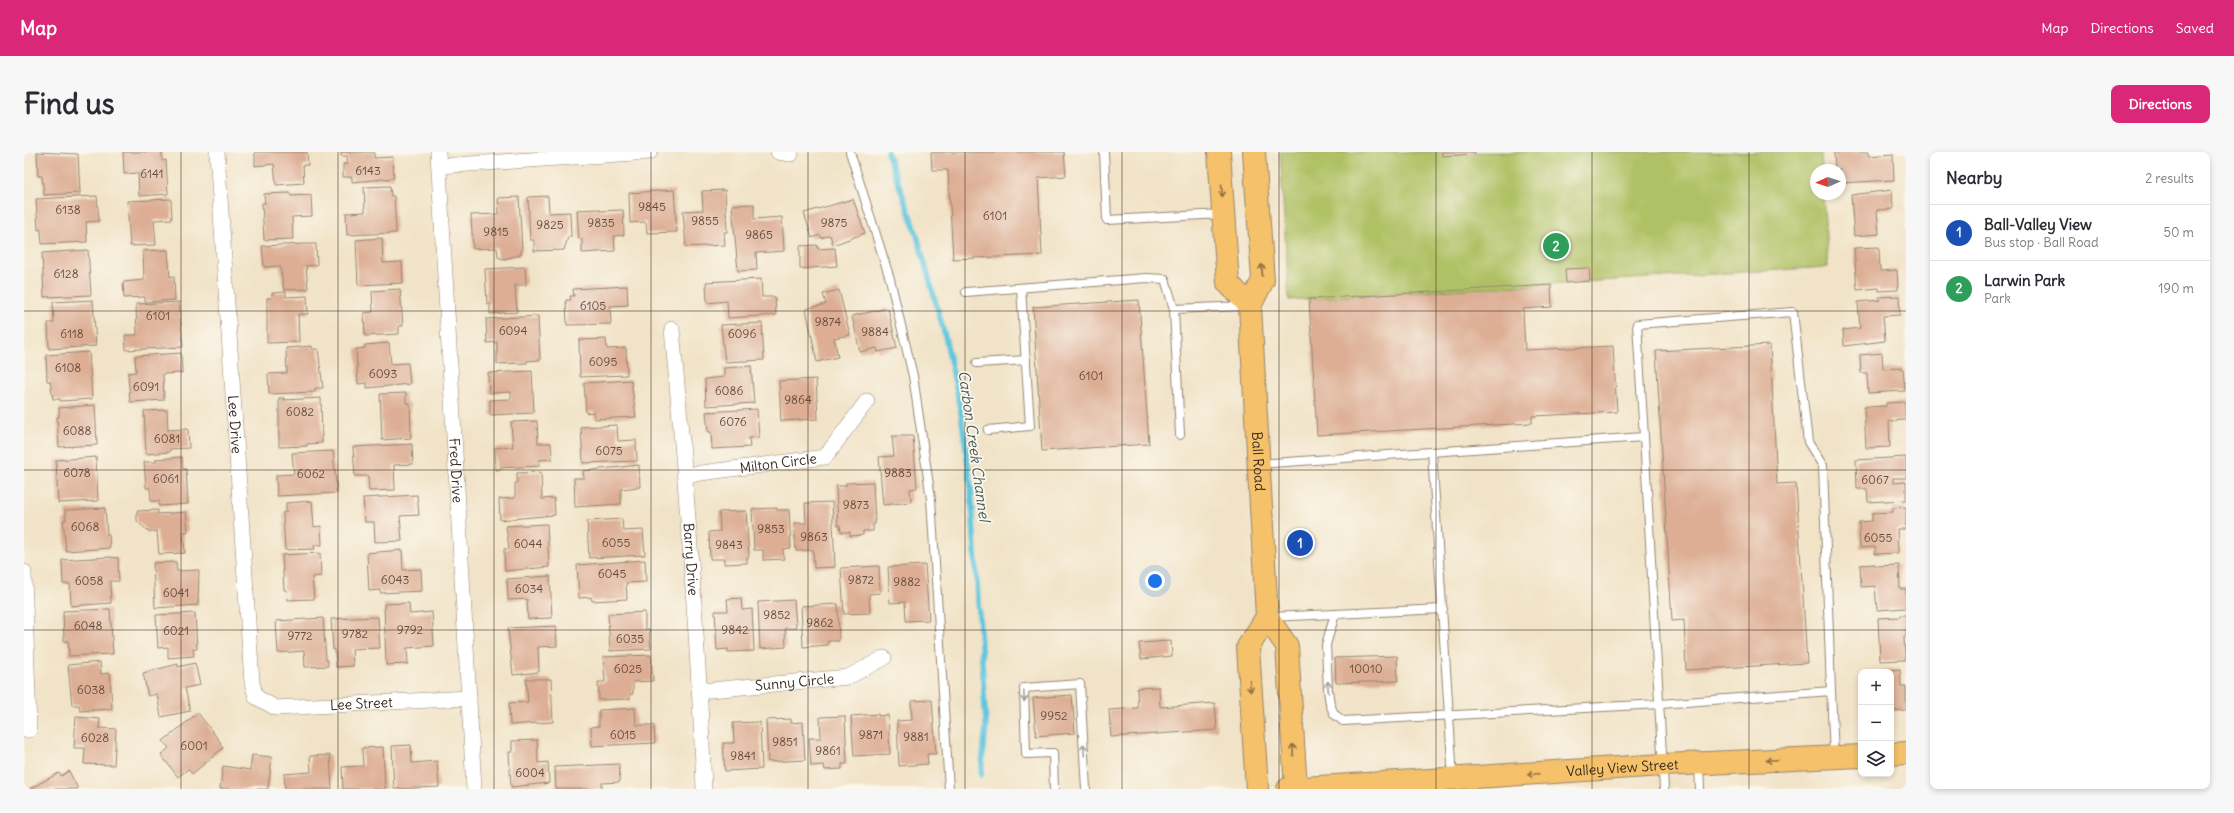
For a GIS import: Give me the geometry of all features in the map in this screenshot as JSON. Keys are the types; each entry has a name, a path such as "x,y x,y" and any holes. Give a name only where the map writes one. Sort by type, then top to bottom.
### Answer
{"main road":[{"path":"1219,152 1228,283 1250,306"},
{"name":"Ball Road","path":"1254,152 1263,280 1250,306 1266,617"},
{"path":"1257,789 1248,647 1266,617 1286,646 1296,789"},
{"path":"1894,754 1906,753"},
{"name":"Valley View Street","path":"1288,789 1663,765 1858,756"}],"street":[{"name":"Lee Drive","path":"217,152 251,676 256,697"},
{"path":"438,159 650,152"},
{"name":"Fred Drive","path":"438,159 474,789"},
{"name":"Barry Drive","path":"672,329 685,475 700,690 704,789"},
{"name":"Milton Circle","path":"685,475 825,457 867,401"},
{"path":"24,572 26,730"},
{"name":"Sunny Circle","path":"700,690 848,677 884,658"},
{"name":"Lee Street","path":"256,697 276,708 470,698"}],"lane":[{"path":"850,152 890,279 913,376 931,500 949,789"},
{"path":"1104,152 1107,220 1224,214"},
{"path":"966,292 1146,278 1165,279 1174,309 1180,435"},
{"path":"988,430 1030,426 1020,288"},
{"path":"1174,309 1250,306"},
{"path":"1664,789 1637,324 1793,312 1808,442 1823,466 1834,757"},
{"path":"977,363 1026,360"},
{"path":"1258,464 1644,437"},
{"path":"1432,452 1453,779"},
{"path":"1266,617 1443,609"},
{"path":"1335,614 1326,645 1328,690 1330,704 1334,714 1343,721 1660,704 1831,691"},
{"path":"1054,789 1053,753 1026,754 1024,688 1080,684 1086,789"},
{"path":"1699,763 1700,789"}],"green space":[{"path":"1280,152 1821,152 1822,164 1810,164 1810,200 1823,200 1828,267 1289,300"}],"building":[{"path":"37,152 78,154 80,193 44,195 42,176 38,176"},
{"path":"123,152 162,152 162,161 166,160 168,194 139,196 138,173 124,174"},
{"path":"255,152 307,152 308,165 303,165 304,183 276,185 274,164 255,166"},
{"path":"341,152 374,152 374,158 393,157 394,178 352,182 352,177 343,177 343,164 348,164 347,156 341,156"},
{"path":"931,152 1064,152 1066,176 1038,178 1042,255 953,259 948,170 932,170"},
{"path":"1441,152 1475,152 1475,154 1442,156"},
{"path":"1834,152 1868,152 1868,156 1893,154 1894,180 1846,183 1846,164 1835,164"},
{"path":"390,186 391,196 394,196 396,233 347,235 346,213 365,212 364,187"},
{"path":"674,190 677,232 647,233 646,222 630,223 629,193"},
{"path":"725,190 727,232 724,232 725,245 686,247 683,211 703,210 702,191"},
{"path":"1892,190 1893,209 1877,210 1879,234 1854,236 1851,195"},
{"path":"290,193 291,196 311,195 312,216 292,217 293,239 264,240 262,203 265,203 264,194"},
{"path":"97,196 99,221 86,222 87,242 42,244 41,229 38,230 36,199"},
{"path":"548,196 549,213 570,212 571,237 568,237 564,250 534,251 534,240 530,240 528,197"},
{"path":"519,197 522,250 520,255 503,259 498,257 497,248 473,249 471,215 499,214 498,198"},
{"path":"171,199 172,219 154,220 156,245 130,246 127,201"},
{"path":"853,199 865,233 833,245 830,235 821,238 820,235 812,238 804,213"},
{"path":"754,204 754,219 782,217 784,251 756,253 757,270 738,271 732,205"},
{"path":"600,209 600,211 623,210 624,235 614,236 615,251 582,253 582,239 579,239 577,210"},
{"path":"382,238 383,263 402,262 403,283 358,285 356,240"},
{"path":"316,244 317,265 306,266 308,289 284,290 280,266 264,267 262,246"},
{"path":"817,245 818,249 835,248 837,266 800,269 800,246"},
{"path":"1879,247 1880,271 1897,270 1898,290 1879,291 1879,288 1857,290 1854,248"},
{"path":"88,250 91,295 44,297 42,253"},
{"path":"168,250 170,277 174,276 175,300 145,302 145,297 124,298 123,282 144,280 143,251"},
{"path":"525,267 526,285 515,285 517,312 490,314 490,303 487,304 485,269"},
{"path":"1589,268 1590,281 1566,283 1565,269"},
{"path":"761,279 762,297 775,297 776,315 728,318 727,301 707,303 706,282"},
{"path":"1551,285 1552,307 1523,309 1525,350 1613,346 1617,412 1532,416 1532,423 1317,435 1309,299"},
{"path":"627,286 628,305 610,306 611,324 567,325 566,300 571,300 570,296 574,296 573,289"},
{"path":"400,289 403,326 399,326 399,334 365,336 364,313 373,312 372,291"},
{"path":"839,290 850,335 834,338 838,357 817,362 806,309 826,304 823,294"},
{"path":"286,292 286,297 307,296 308,314 298,314 299,342 267,343 267,298 272,298 272,293"},
{"path":"1899,296 1900,315 1883,316 1885,341 1844,346 1843,330 1860,328 1858,302 1880,300 1879,297"},
{"path":"93,300 96,346 49,349 48,323 54,323 53,302"},
{"path":"1139,300 1149,444 1042,451 1033,307"},
{"path":"179,302 183,347 126,350 125,335 137,335 136,304"},
{"path":"888,308 897,348 878,352 877,348 860,352 852,316"},
{"path":"538,316 540,360 527,361 527,363 497,364 497,342 487,343 486,319"},
{"path":"762,323 764,360 725,362 721,325"},
{"path":"606,339 607,349 626,348 627,375 580,377 579,340"},
{"path":"389,343 391,364 408,363 410,384 367,388 367,383 358,384 356,349 365,348 365,345"},
{"path":"1770,345 1777,484 1796,483 1807,663 1686,670 1684,620 1672,621 1656,351"},
{"path":"312,346 312,349 318,349 323,388 315,388 315,392 269,394 268,374 287,373 286,348"},
{"path":"89,352 92,399 60,401 60,399 53,399 50,381 47,381 46,355"},
{"path":"181,353 182,373 163,374 164,400 130,402 128,373 136,372 135,356"},
{"path":"1882,353 1883,369 1903,368 1905,391 1868,393 1867,373 1861,373 1860,355"},
{"path":"751,366 754,403 706,406 705,379 724,377 724,368"},
{"path":"532,371 534,413 490,415 490,400 511,399 511,392 489,393 488,373"},
{"path":"816,379 818,419 781,421 779,381"},
{"path":"631,380 636,417 594,419 594,412 586,413 584,383"},
{"path":"406,393 406,403 410,403 411,438 382,440 380,394"},
{"path":"279,398 284,398 284,400 321,398 322,443 307,444 307,446 279,447"},
{"path":"1905,402 1906,420 1889,421 1890,447 1866,448 1864,407 1886,406 1886,403"},
{"path":"95,405 97,445 59,447 57,417 59,417 59,408"},
{"path":"757,409 759,437 749,438 750,447 712,449 711,432 708,432 706,412"},
{"path":"167,410 168,430 188,429 189,448 170,449 170,452 146,454 144,411"},
{"path":"537,421 538,443 551,443 552,459 539,460 539,466 500,468 500,470 496,470 495,448 513,447 511,422"},
{"path":"617,425 618,441 636,440 637,461 583,463 581,427"},
{"path":"892,436 913,436 917,488 910,489 911,502 883,505 879,457 894,456"},
{"path":"412,444 413,464 394,465 395,490 369,491 368,476 355,476 353,447"},
{"path":"333,451 337,493 277,496 276,475 294,474 292,453"},
{"path":"96,457 98,501 58,503 56,460"},
{"path":"182,457 183,469 186,469 188,504 159,506 159,501 151,501 150,488 146,488 144,462 156,462 156,459"},
{"path":"1906,457 1906,478 1893,478 1893,483 1906,482 1906,500 1868,502 1867,489 1857,489 1856,460"},
{"path":"639,465 640,487 621,489 621,504 575,507 574,478 584,478 583,471"},
{"path":"541,472 542,499 554,498 555,515 500,520 499,499 515,498 517,473"},
{"path":"873,482 875,524 873,524 873,531 863,531 863,535 850,536 850,532 841,532 840,525 838,525 836,486 846,486 846,483"},
{"path":"417,495 419,515 400,516 402,541 375,542 374,522 365,522 363,498"},
{"path":"312,501 314,527 321,526 322,545 314,545 315,549 285,550 283,512 286,512 286,503"},
{"path":"832,502 835,567 814,568 813,550 796,551 794,523 806,523 805,503"},
{"path":"1906,507 1906,529 1897,529 1898,553 1875,554 1875,547 1860,548 1859,522 1872,521 1872,513 1893,512 1893,508"},
{"path":"105,508 107,535 109,535 110,548 66,551 63,520 66,520 65,510"},
{"path":"777,508 777,510 789,510 791,548 783,549 784,559 763,560 763,550 754,550 752,509"},
{"path":"158,510 158,514 186,512 188,532 183,532 185,553 159,554 157,531 149,532 137,521 137,511"},
{"path":"746,511 749,557 747,557 747,563 724,564 724,559 710,559 709,532 720,531 719,512"},
{"path":"622,519 623,531 643,530 645,555 589,558 587,521"},
{"path":"547,524 549,567 505,571 504,549 509,549 506,526"},
{"path":"402,550 403,570 421,569 422,591 380,593 380,590 369,591 367,553"},
{"path":"320,553 321,576 312,577 314,599 288,600 287,590 284,590 282,555"},
{"path":"109,557 118,558 119,581 110,581 111,603 71,606 70,584 63,584 62,560"},
{"path":"645,560 646,582 626,583 627,599 592,601 591,597 579,598 577,565"},
{"path":"176,562 177,571 199,570 198,605 155,608 153,563"},
{"path":"1875,564 1875,566 1899,565 1900,589 1906,589 1906,608 1877,610 1875,586 1861,587 1860,565"},
{"path":"925,565 929,620 906,621 905,602 890,603 888,567"},
{"path":"879,566 880,593 869,594 870,613 844,614 841,568"},
{"path":"550,576 552,618 528,619 527,599 508,600 507,579"},
{"path":"741,598 742,610 752,609 754,651 728,652 728,649 717,650 715,611 728,611 727,599"},
{"path":"794,600 796,628 785,628 786,647 760,649 758,602"},
{"path":"409,603 410,614 432,612 434,646 407,648 408,664 386,665 384,604"},
{"path":"838,604 839,641 828,641 828,645 803,647 801,606"},
{"path":"110,609 113,654 69,656 68,641 64,641 63,611"},
{"path":"645,612 645,629 649,629 651,649 610,651 608,614"},
{"path":"195,613 197,649 193,649 194,656 168,658 168,647 158,648 156,615"},
{"path":"1900,615 1906,615 1906,636 1904,636 1905,660 1880,661 1878,618 1900,617"},
{"path":"378,617 380,648 352,649 353,666 336,667 335,649 333,650 331,619"},
{"path":"323,618 326,660 328,660 328,666 305,667 304,651 278,653 276,621"},
{"path":"556,626 557,646 538,647 539,672 513,675 508,628"},
{"path":"1171,641 1172,656 1141,659 1139,643"},
{"path":"651,655 653,681 633,682 633,694 630,694 630,699 599,700 598,682 605,682 603,657"},
{"path":"1397,656 1398,681 1336,683 1335,658"},
{"path":"100,662 101,674 110,673 112,709 80,711 79,705 72,705 68,665"},
{"path":"195,663 200,685 185,688 190,711 161,717 157,694 148,696 143,673 178,664 178,667"},
{"path":"1900,669 1901,686 1906,686 1906,710 1894,711 1894,670"},
{"path":"526,679 551,679 553,722 510,725 509,703 528,702"},
{"path":"1159,687 1160,707 1215,703 1217,730 1111,737 1109,710 1138,708 1137,688"},
{"path":"1072,695 1075,733 1036,736 1033,698"},
{"path":"932,700 936,754 927,754 928,764 899,766 897,721 912,720 911,701"},
{"path":"635,708 636,725 654,725 655,743 592,746 591,727 599,726 599,710"},
{"path":"198,713 221,743 220,744 223,748 192,774 188,769 178,777 161,755 169,748 163,741"},
{"path":"878,714 878,716 888,715 890,754 854,756 851,716"},
{"path":"845,716 847,764 842,764 842,769 825,770 824,765 811,766 809,738 821,738 820,717"},
{"path":"76,717 100,719 99,728 116,729 114,765 84,764 85,748 74,748"},
{"path":"791,719 791,723 803,722 805,760 768,762 766,720"},
{"path":"760,722 762,769 725,771 723,743 734,743 733,723"},
{"path":"537,740 538,763 548,762 549,783 511,787 509,752 512,752 512,741"},
{"path":"411,745 412,763 437,761 439,787 394,789 392,746"},
{"path":"383,747 385,789 343,789 342,767 363,766 362,748"},
{"path":"252,755 272,757 268,789 220,789 223,766 250,770"},
{"path":"330,755 332,789 285,789 284,774 311,772 310,756"},
{"path":"619,764 620,782 602,783 602,789 556,789 555,767"},
{"path":"69,771 78,789 29,789 59,773 61,776"}],"waterway":[{"name":"Carbon Creek Channel","path":"887,152 917,235 945,336 960,406 971,488 986,725 981,775"}],"place":[{"name":"Larwin Park","path":"1556,246"},
{"name":"Ball-Valley View","path":"1300,543"}]}
